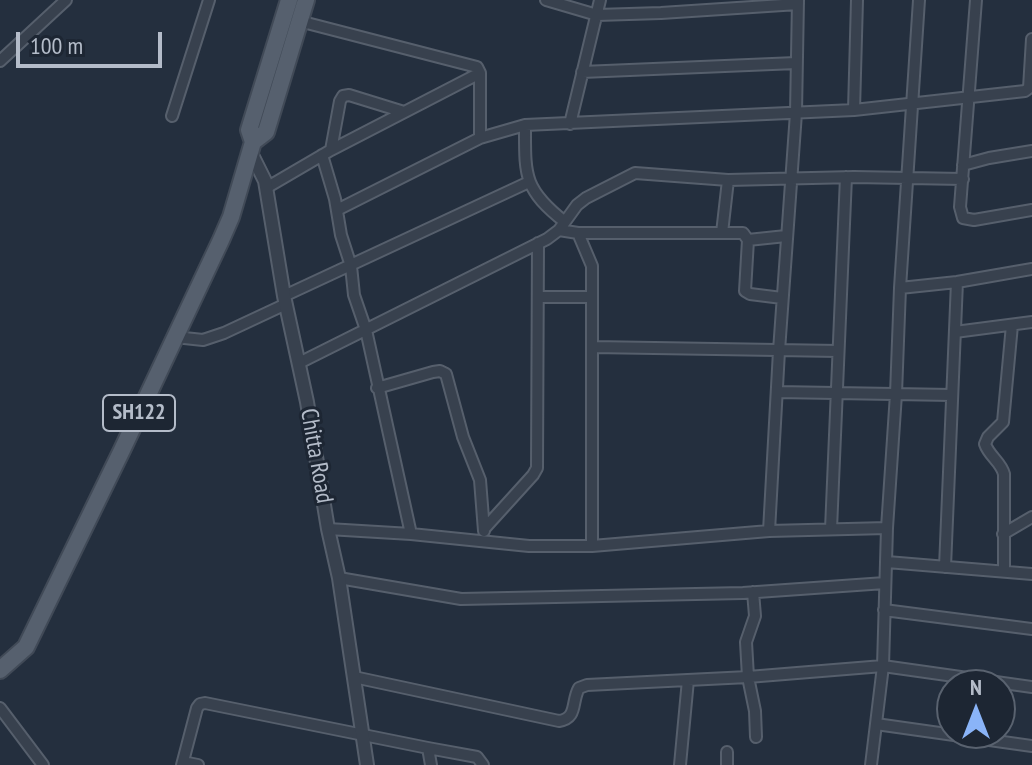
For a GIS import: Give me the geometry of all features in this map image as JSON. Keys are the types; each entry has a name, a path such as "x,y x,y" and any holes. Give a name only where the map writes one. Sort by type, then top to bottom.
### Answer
{"main road":[{"name":"SH122","path":"0,670 26,647 231,217 252,147 249,130 289,0"},
{"path":"252,147 266,132 306,0"}],"street":[{"path":"0,61 66,0"},
{"path":"172,116 209,0"},
{"path":"546,0 597,15 798,2 796,113 769,531"},
{"path":"570,124 600,0"},
{"path":"854,110 857,0"},
{"path":"871,765 883,666 887,528 919,0"},
{"path":"976,0 960,207 963,218 974,220 1032,210"},
{"path":"299,21 480,70 480,138"},
{"path":"337,210 480,138 525,125 854,110 1030,91 1032,39"},
{"path":"582,72 796,63"},
{"path":"266,188 326,152 480,73"},
{"path":"404,112 349,95 343,96 326,152 341,235 351,266 354,295 366,330 411,534"},
{"path":"525,125 525,162 529,182 562,226 578,233 743,233 748,240 745,291 782,298"},
{"name":"Chitta Road","path":"252,147 266,188 299,363 339,578 367,765"},
{"path":"963,165 1032,151"},
{"path":"299,363 538,243 562,226 586,198 635,173 728,180 846,177 963,179"},
{"path":"831,529 846,177"},
{"path":"722,233 728,180"},
{"path":"175,337 203,340 224,333 351,266 529,182"},
{"path":"578,233 592,266 592,546"},
{"path":"748,240 786,236"},
{"path":"484,529 537,468 538,243"},
{"path":"900,288 1032,269"},
{"path":"945,567 957,282"},
{"path":"538,297 592,297"},
{"path":"955,332 1032,322"},
{"path":"1004,571 1004,474 985,444 1003,422 1012,325"},
{"path":"593,347 838,351"},
{"path":"377,388 433,372 446,374 463,437 480,480 485,541"},
{"path":"777,392 952,395"},
{"path":"1003,534 1032,517"},
{"path":"328,529 529,546 592,546 769,531 887,528"},
{"path":"887,562 1032,574"},
{"path":"339,578 461,599 753,592 885,583"},
{"path":"753,592 755,616 746,642 756,737"},
{"path":"884,610 1032,629"},
{"path":"354,677 559,721 571,716 576,693 587,685 883,666 1032,687"},
{"path":"680,765 688,680"},
{"path":"198,765 182,763 197,708 205,703 477,757 483,765"},
{"path":"0,708 43,765"},
{"path":"876,724 1032,746"},
{"path":"428,748 431,765"},
{"path":"727,752 727,765"}]}
